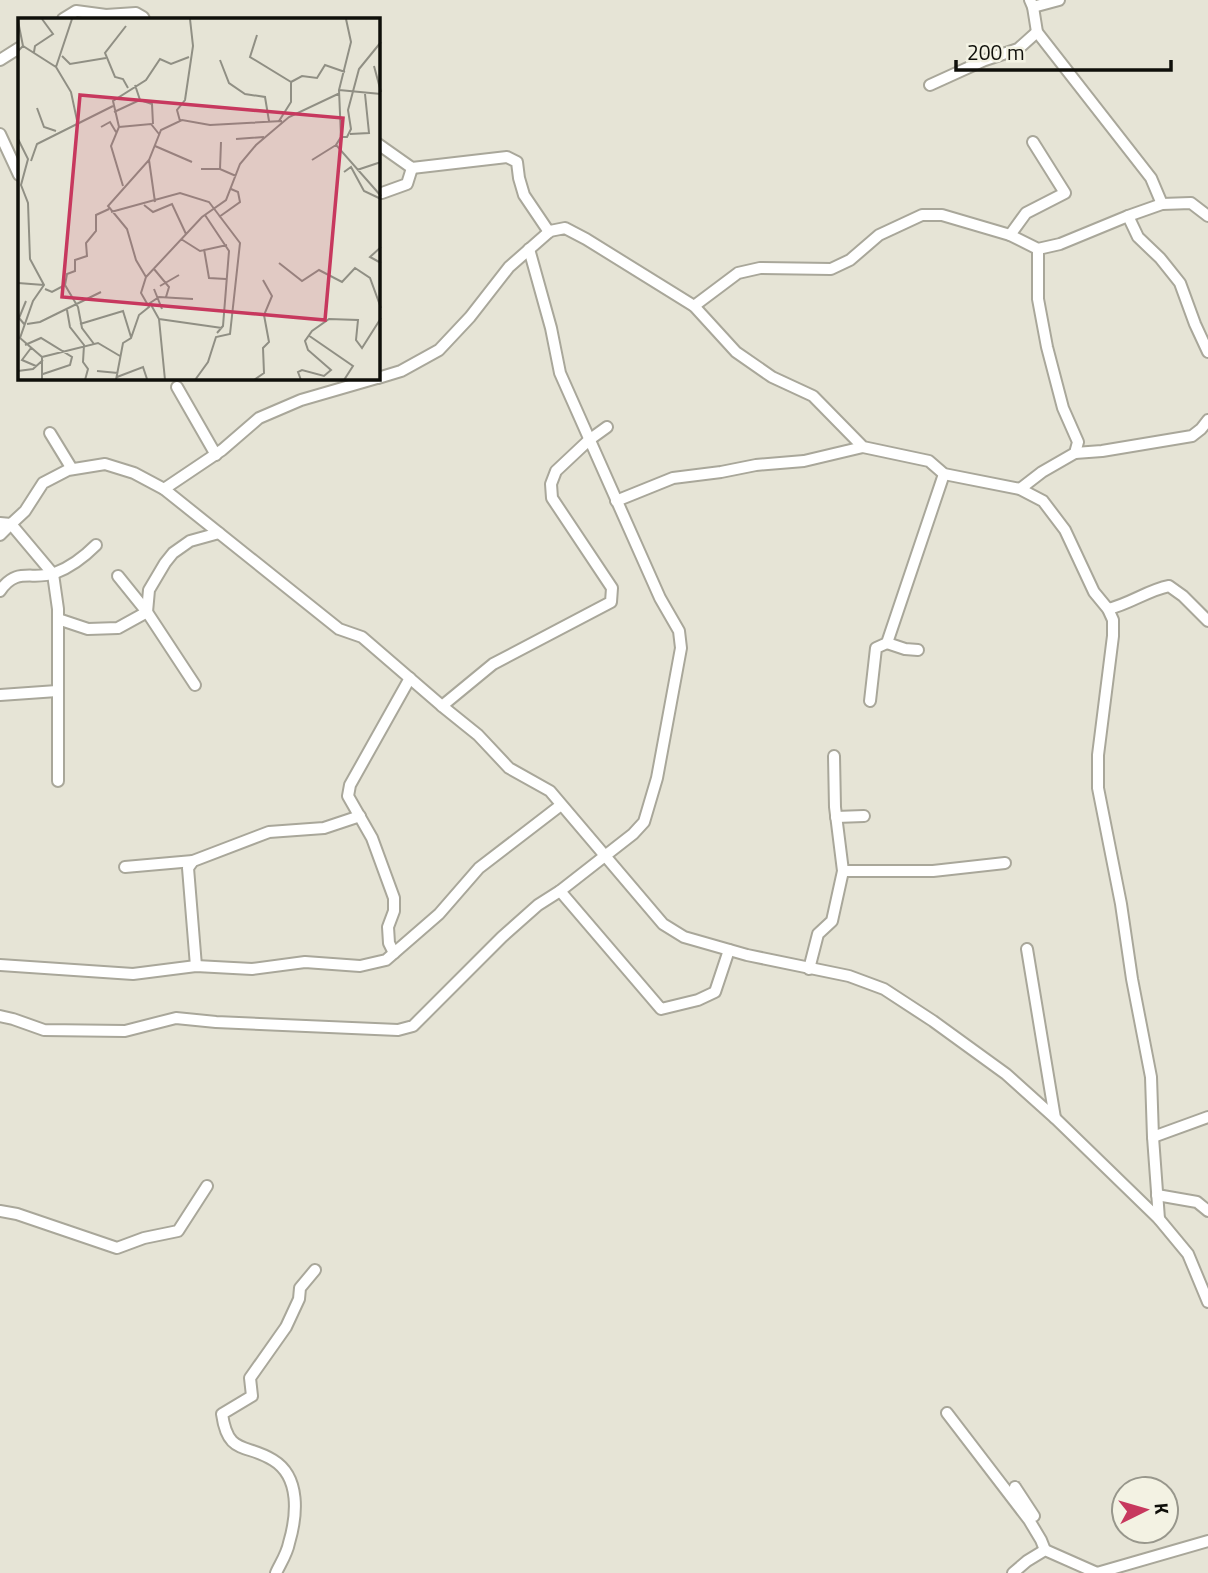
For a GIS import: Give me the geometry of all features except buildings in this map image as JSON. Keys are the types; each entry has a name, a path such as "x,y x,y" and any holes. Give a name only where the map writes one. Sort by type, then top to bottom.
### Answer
{"street":[{"path":"68,0 76,11"},
{"path":"1059,0 1031,3 1037,32 1151,178 1162,204"},
{"path":"65,18 76,11 106,15 136,13 144,18"},
{"path":"930,85 985,60 1018,49 1037,32"},
{"path":"0,60 18,49"},
{"path":"0,134 18,173"},
{"path":"1010,235 1026,213 1065,193 1032,142"},
{"path":"380,145 412,168 507,157 517,162 524,195 550,232"},
{"path":"380,193 407,184 412,168"},
{"path":"694,306 738,273 760,268 831,269 850,260 879,234 922,215 942,215 1010,235 1038,249 1060,244 1162,204 1191,202 1208,216"},
{"path":"1128,216 1138,237 1180,283 1208,352"},
{"path":"380,377 401,371 439,351 509,267 550,232 565,228 694,306 736,352 772,377 813,396 863,447"},
{"path":"0,1016 44,1030 125,1031 176,1018 229,1023 398,1030 414,1026 502,937 538,905 633,834 644,822 657,778 681,648 679,631 660,598 561,373 529,249"},
{"path":"1038,249 1038,299 1047,348 1063,408 1078,442 1075,453"},
{"path":"164,489 216,454 259,418 301,400 371,380"},
{"path":"177,387 216,454"},
{"path":"1020,489 1042,472 1075,453 1192,436 1208,420"},
{"path":"442,706 493,664 611,602 612,589 552,498 551,484 556,471 607,427"},
{"path":"50,433 72,469"},
{"path":"616,501 673,478 756,465 804,461 863,447 929,461 944,474 1020,489 1043,500 1065,530 1094,592 1113,620 1098,755 1098,788 1151,1077 1159,1219"},
{"path":"0,535 6,523 25,511 43,483 68,470 105,464 134,473 164,489 339,629 362,637 478,735 509,768 550,791 663,923 684,937 808,969 849,976 884,989 1006,1074 1159,1219 1188,1254 1208,1302"},
{"path":"887,643 944,474"},
{"path":"6,523 53,574 58,609 58,781"},
{"path":"147,611 149,590 173,553 190,541 219,533"},
{"path":"0,591 6,582 15,577 53,574 82,559 96,545"},
{"path":"118,576 147,611 195,685"},
{"path":"1108,609 1123,606 1169,586 1208,621"},
{"path":"58,619 88,629 118,628 147,611"},
{"path":"870,701 876,648 887,643 918,650"},
{"path":"394,953 389,943 388,928 394,911 394,898 372,838 348,796 350,785 410,678"},
{"path":"0,695 57,691"},
{"path":"808,969 818,934 832,921 843,871 836,817 834,756"},
{"path":"0,965 133,974 196,966 252,970 305,962 360,966 386,960 439,914 479,868 561,805"},
{"path":"125,867 193,861 270,832 324,828 360,816"},
{"path":"836,817 864,816"},
{"path":"193,861 188,868 196,966"},
{"path":"843,871 933,871 1005,863"},
{"path":"560,891 661,1009 698,1000 715,992 729,950"},
{"path":"1027,949 1055,1118"},
{"path":"1153,1137 1208,1117"},
{"path":"0,1211 17,1214 117,1248 144,1238 178,1231 206,1186"},
{"path":"1157,1195 1197,1202 1208,1211"},
{"path":"276,1573 289,1545 295,1514 293,1485 285,1468 271,1458 233,1443 224,1430 222,1414 251,1396 250,1378 286,1327 299,1298 300,1288 315,1270"},
{"path":"947,1413 1050,1551 1097,1573 1208,1541"},
{"path":"1015,1487 1040,1524 1050,1551"},
{"path":"1013,1573 1027,1561 1050,1551"}]}
